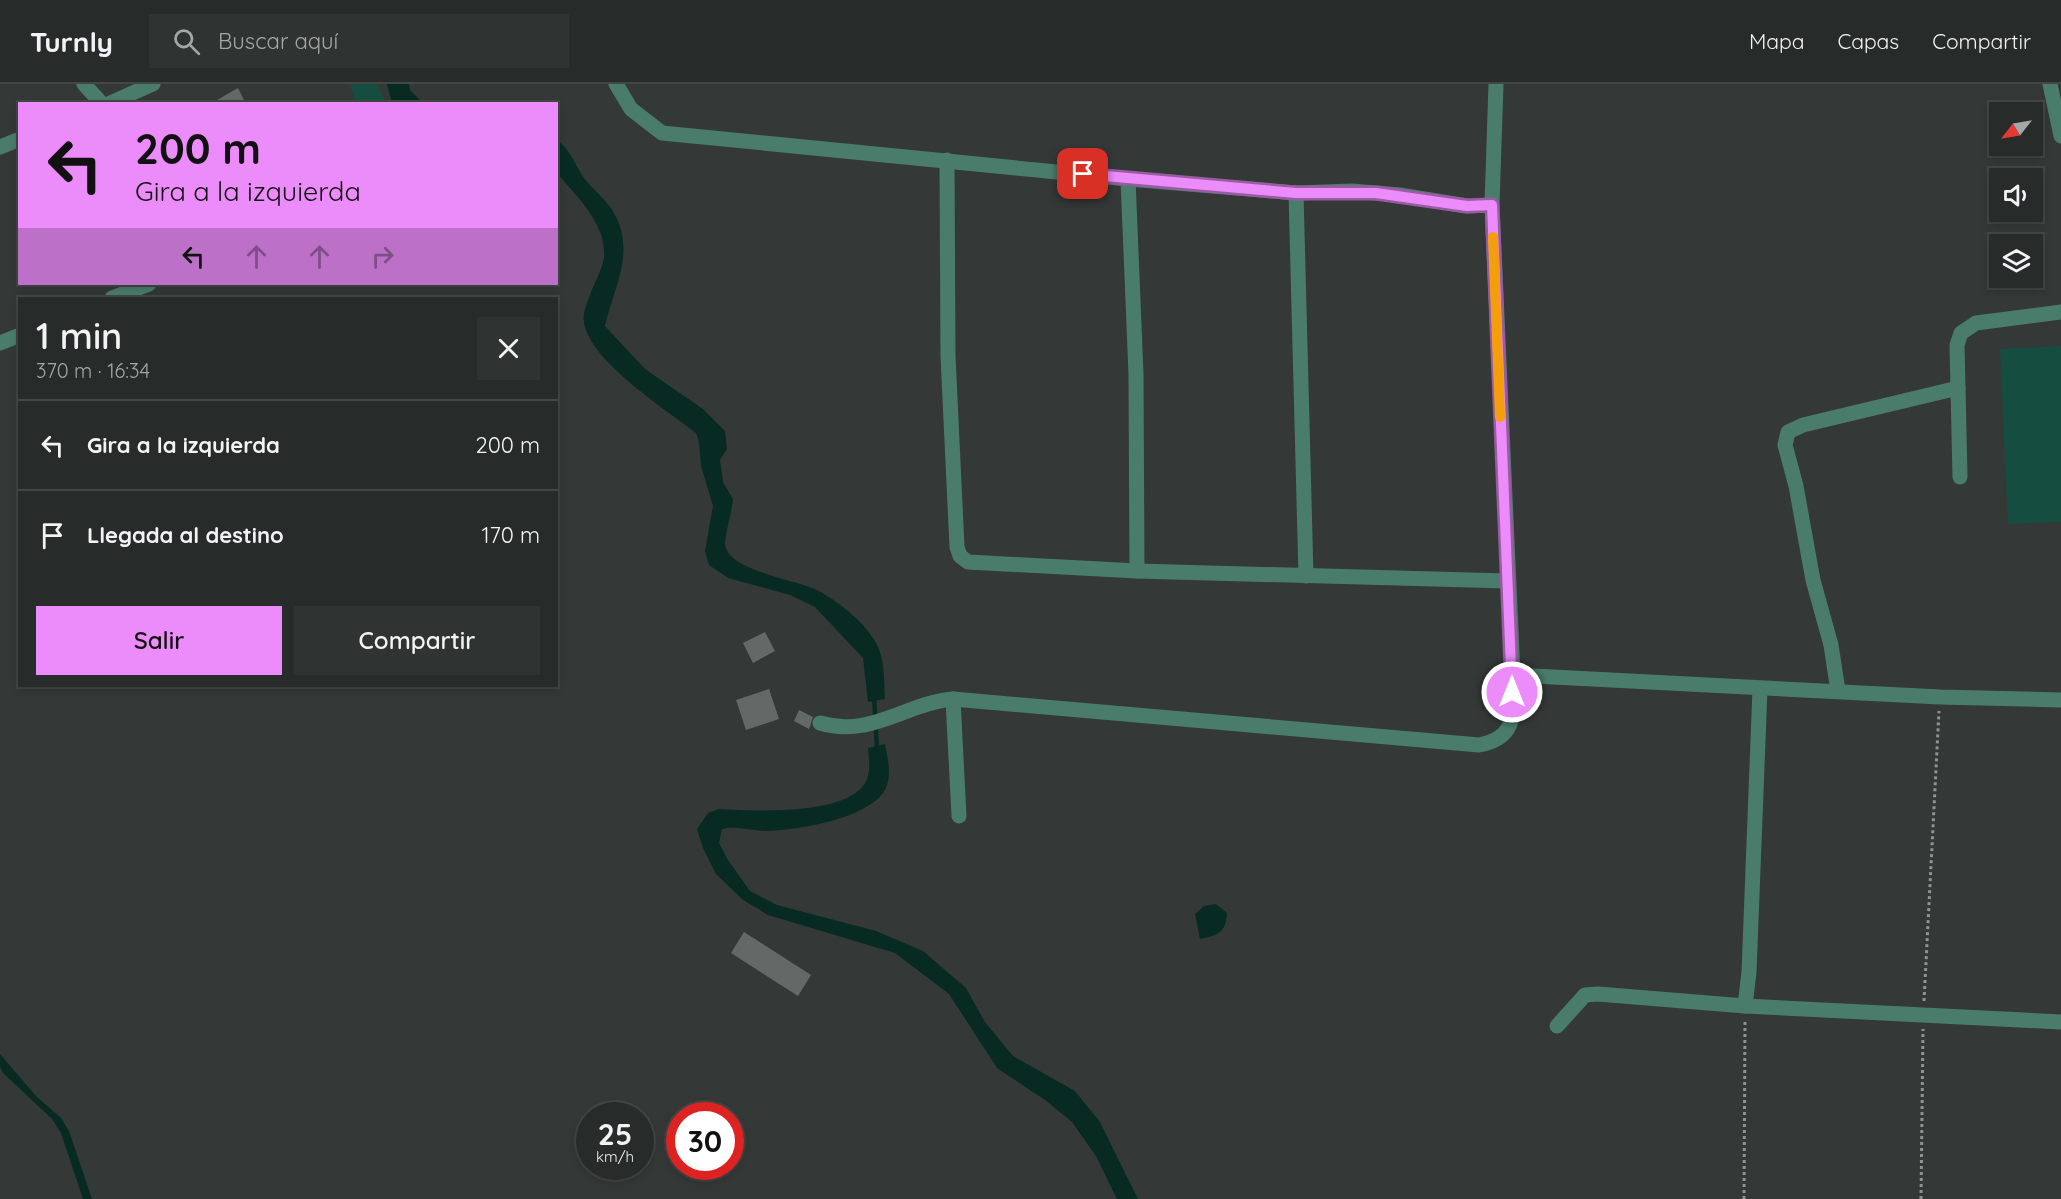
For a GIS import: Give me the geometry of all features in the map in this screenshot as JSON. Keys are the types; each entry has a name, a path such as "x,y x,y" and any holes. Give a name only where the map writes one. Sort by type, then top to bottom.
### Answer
{"street":[{"path":"84,84 100,102"},
{"path":"112,102 153,84"},
{"path":"616,84 631,109 662,133 1128,179 1296,193 1352,191 1400,195 1467,206 1492,205"},
{"path":"820,723 836,728 888,720 939,700 953,699 1479,745 1495,742 1511,726 1513,675 1492,205 1496,84"},
{"path":"2050,84 2061,136"},
{"path":"0,147 18,140"},
{"path":"947,160 948,356 958,552 968,562 1137,571 1507,580"},
{"path":"1128,179 1136,374 1137,571"},
{"path":"1296,193 1306,576"},
{"path":"115,297 145,285"},
{"path":"1960,477 1957,345 1965,328 1976,323 2061,312"},
{"path":"0,343 18,336"},
{"path":"1838,692 1832,645 1813,580 1796,486 1785,446 1788,432 1803,425 1958,388"},
{"path":"1513,675 1760,689 2061,700"},
{"path":"1745,1006 1749,972 1760,689"},
{"path":"953,699 959,816"},
{"path":"1557,1026 1585,995 1598,994 1745,1006 2061,1022"}],"path":[{"path":"1921,1199 1923,1015 1940,697"},
{"path":"1744,1199 1745,1006"}],"shaded area":[{"path":"350,84 377,84 386,102 356,102"},
{"path":"387,84 409,84 410,90 422,102 392,102"},
{"path":"558,141 569,153 584,178 611,208 620,228 623,242 621,270 605,326 645,369 703,409 725,431 727,449 720,460 723,482 733,499 725,544 729,554 738,562 751,568 821,592 853,615 867,629 880,651 884,671 885,699 868,702 863,658 815,607 790,595 728,578 709,565 705,551 713,506 701,466 696,433 616,370 591,341 585,327 585,309 603,262 604,246 596,222 558,174"},
{"path":"2061,346 2061,522 2008,524 2000,349"},
{"path":"885,744 889,769 888,782 883,793 874,802 846,816 796,828 767,831 722,829 719,843 728,860 750,891 777,905 876,931 923,951 966,988 985,1022 1013,1056 1075,1091 1100,1122 1138,1199 1117,1199 1096,1156 1072,1122 1045,1100 997,1068 949,994 895,953 768,915 743,900 716,874 703,848 697,829 708,813 719,809 795,809 835,803 851,796 865,783 869,773 868,748"},
{"path":"1216,904 1227,913 1225,925 1220,932 1200,939 1195,914 1204,906"},
{"path":"0,1054 36,1096 61,1118 69,1131 92,1199 83,1199 61,1133 52,1119 3,1073 0,1067"}],"building":[{"path":"238,88 245,102 214,102"},
{"path":"765,632 775,651 753,663 743,643"},
{"path":"769,689 779,719 746,730 736,700"},
{"path":"799,710 813,717 809,729 794,721"},
{"path":"744,932 811,975 798,996 731,953"}],"waterway":[{"path":"874,695 877,749"}],"slow traffic":[{"path":"1493,237 1500,417"}],"route":[{"path":"1083,174 1296,193 1352,191 1400,195 1467,206 1492,205 1512,692"}]}
